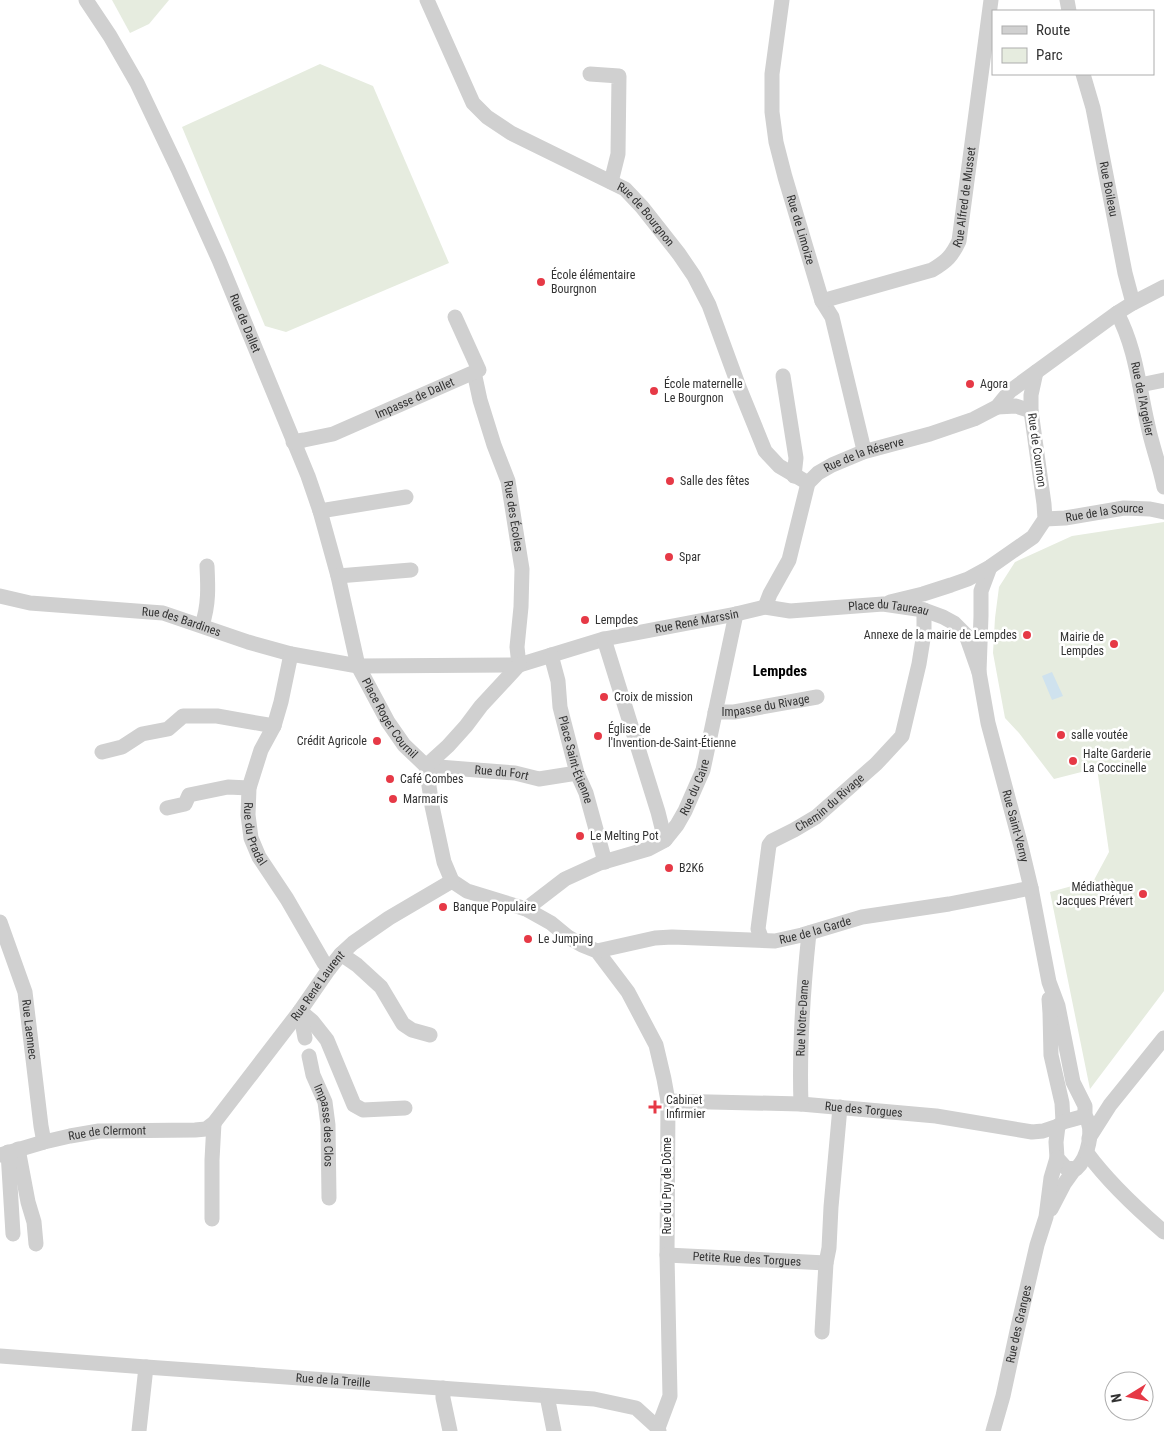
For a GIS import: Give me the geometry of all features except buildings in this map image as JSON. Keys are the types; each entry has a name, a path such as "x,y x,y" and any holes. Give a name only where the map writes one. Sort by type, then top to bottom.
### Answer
{"street":[{"name":"Rue de Dallet","path":"86,0 110,36 137,83 178,169 308,476 338,576 358,666"},
{"name":"Rue de Bourgnon","path":"427,0 473,103 487,117 511,133 625,190 679,254 694,276 709,306 765,451 779,466 801,480"},
{"name":"Rue de Limoize","path":"782,0 772,74 772,112 776,142 822,301 832,317 864,452"},
{"name":"Rue Alfred de Musset","path":"822,301 932,270 945,262 954,251 959,240 991,0"},
{"path":"590,74 619,76 618,154 611,182"},
{"name":"Rue Boileau","path":"1082,75 1093,108 1132,303"},
{"path":"1036,372 1132,303 1164,287"},
{"name":"Rue de l'Argelier","path":"1117,313 1132,351 1148,427 1164,486"},
{"path":"455,317 479,370 474,372"},
{"name":"Impasse de Dallet","path":"293,442 333,434 474,372"},
{"name":"Rue des Écoles","path":"474,372 482,409 508,481 522,569 517,647 519,665"},
{"name":"Rue de la Réserve","path":"801,480 864,452 930,434 974,419 997,407 1010,392 1036,372"},
{"name":"Rue de Cournon","path":"1036,372 1031,395 1031,411 1045,519"},
{"path":"765,607 770,594 790,560 801,480 783,376"},
{"path":"1140,385 1164,380"},
{"name":"Rue de la Réserve","path":"997,407 1016,406 1031,411"},
{"path":"320,511 406,497"},
{"name":"Rue de la Source","path":"1045,519 1071,517 1124,508 1164,512"},
{"path":"883,604 923,594 968,579 990,567 1033,537 1045,519"},
{"path":"202,625 206,614 208,592 207,566"},
{"path":"979,672 980,591 990,567"},
{"path":"338,576 411,570"},
{"name":"Rue des Bardines","path":"0,596 30,602 164,613 248,642 291,654 358,666"},
{"name":"Place du Taureau","path":"765,607 790,611 883,604 924,610 954,623 966,635 979,672"},
{"name":"Rue René Marssin","path":"358,666 519,665 604,639 765,607"},
{"name":"Chemin du Rivage","path":"762,940 758,929 769,845 772,840 816,817 876,764 902,736 919,664 924,633 924,610"},
{"name":"Rue du Caire","path":"526,909 565,879 608,861 648,849 665,840 677,825 686,811 703,770 736,614"},
{"path":"604,639 665,840"},
{"name":"Rue du Pradal","path":"291,654 282,702 274,726 261,750 249,788 248,815 250,838 259,857 287,899 324,964 329,969"},
{"name":"Place Saint-Étienne","path":"551,655 558,681 560,707 577,773 586,793 608,861"},
{"name":"Rue René Marssin","path":"480,706 519,665"},
{"name":"Place Roger Cournil","path":"358,666 388,722 404,746 426,766 444,862 452,881"},
{"name":"Rue Saint-Verny","path":"979,672 988,723 1031,888 1073,1082 1085,1106 1089,1124 1088,1146"},
{"name":"Impasse du Rivage","path":"715,712 734,712 817,697"},
{"name":"Place Roger Cournil","path":"426,766 448,746 466,726 480,706"},
{"path":"102,752 122,747 142,734 168,729 184,716 217,716 274,726"},
{"name":"Rue du Fort","path":"426,766 515,773 539,779 577,773"},
{"path":"167,808 185,804 189,795 228,787 249,788"},
{"name":"Rue René Laurent","path":"214,1123 341,954 353,943 389,918 452,881"},
{"name":"Rue du Puy de Dôme","path":"452,881 467,891 526,909 551,923 582,945 597,951 628,992 656,1045 668,1101 667,1255 670,1396 658,1429"},
{"name":"Rue de la Garde","path":"597,951 654,938 775,941 862,917 949,904 1031,888"},
{"name":"Rue Laennec","path":"0,922 24,992 44,1142"},
{"name":"Rue Notre-Dame","path":"801,1104 800,1059 808,933"},
{"path":"341,954 357,965 381,987 403,1024 412,1030 430,1035"},
{"name":"Rue Saint-Verny","path":"1050,982 1048,997 1051,1055 1062,1103 1061,1124 1056,1142 1058,1158"},
{"path":"300,1011 305,1038"},
{"path":"300,1011 312,1020 327,1040 354,1106 363,1110 406,1108"},
{"name":"Rue des Granges","path":"1046,1217 1064,1184 1080,1166 1088,1146 1110,1105 1164,1038"},
{"name":"Impasse des Clos","path":"309,1056 313,1075 325,1102 328,1124 329,1198"},
{"name":"Rue des Torgues","path":"668,1101 801,1104 840,1107 936,1116 1032,1132 1043,1131 1086,1117 1110,1105"},
{"path":"822,1332 840,1107"},
{"path":"212,1219 214,1123"},
{"name":"Rue de Clermont","path":"9,1152 44,1142 99,1131 195,1130 206,1129 214,1123"},
{"path":"1088,1146 1105,1176 1146,1217 1164,1232"},
{"path":"9,1152 13,1234"},
{"path":"9,1152 34,1222 36,1244"},
{"path":"1058,1158 1066,1168 1105,1176"},
{"name":"Rue des Granges","path":"993,1431 1003,1396 1016,1331 1037,1245 1046,1217 1051,1178 1058,1158"},
{"name":"Petite Rue des Torgues","path":"667,1255 826,1264"},
{"name":"Rue de la Treille","path":"0,1356 594,1399 636,1408 658,1429"},
{"path":"139,1431 146,1368"},
{"path":"443,1388 443,1398 450,1431"},
{"path":"547,1396 554,1431"}],"green space":[{"path":"112,0 169,0 149,24 130,33"},
{"path":"320,64 373,86 449,263 286,332 265,326 182,127"},
{"path":"1164,522 1164,991 1090,1089 1050,892 1094,880 1109,852 1097,768 1054,779 1019,733 1005,718 993,653 999,587 1015,562 1072,536"}],"water":[{"path":"1052,672 1063,696 1052,700 1042,676"}],"place":[{"name":"École élémentaire Bourgnon","path":"541,282"},
{"name":"Agora","path":"970,384"},
{"name":"École maternelle Le Bourgnon","path":"654,391"},
{"name":"Salle des fêtes","path":"670,481"},
{"name":"Spar","path":"669,557"},
{"name":"Lempdes","path":"585,620"},
{"name":"Annexe de la mairie de Lempdes","path":"1027,635"},
{"name":"Mairie de Lempdes","path":"1114,644"},
{"name":"Croix de mission","path":"604,697"},
{"name":"salle voutée","path":"1061,735"},
{"name":"Église de l'Invention-de-Saint-Étienne","path":"598,736"},
{"name":"Crédit Agricole","path":"377,741"},
{"name":"Halte Garderie La Coccinelle","path":"1073,761"},
{"name":"Café Combes","path":"390,779"},
{"name":"Marmaris","path":"393,799"},
{"name":"Le Melting Pot","path":"580,836"},
{"name":"B2K6","path":"669,868"},
{"name":"Médiathèque Jacques Prévert","path":"1143,894"},
{"name":"Banque Populaire","path":"443,907"},
{"name":"Le Jumping","path":"528,939"},
{"name":"Cabinet Infirmier","path":"655,1107"}],"district":[{"name":"Lempdes","path":"780,671"}]}
